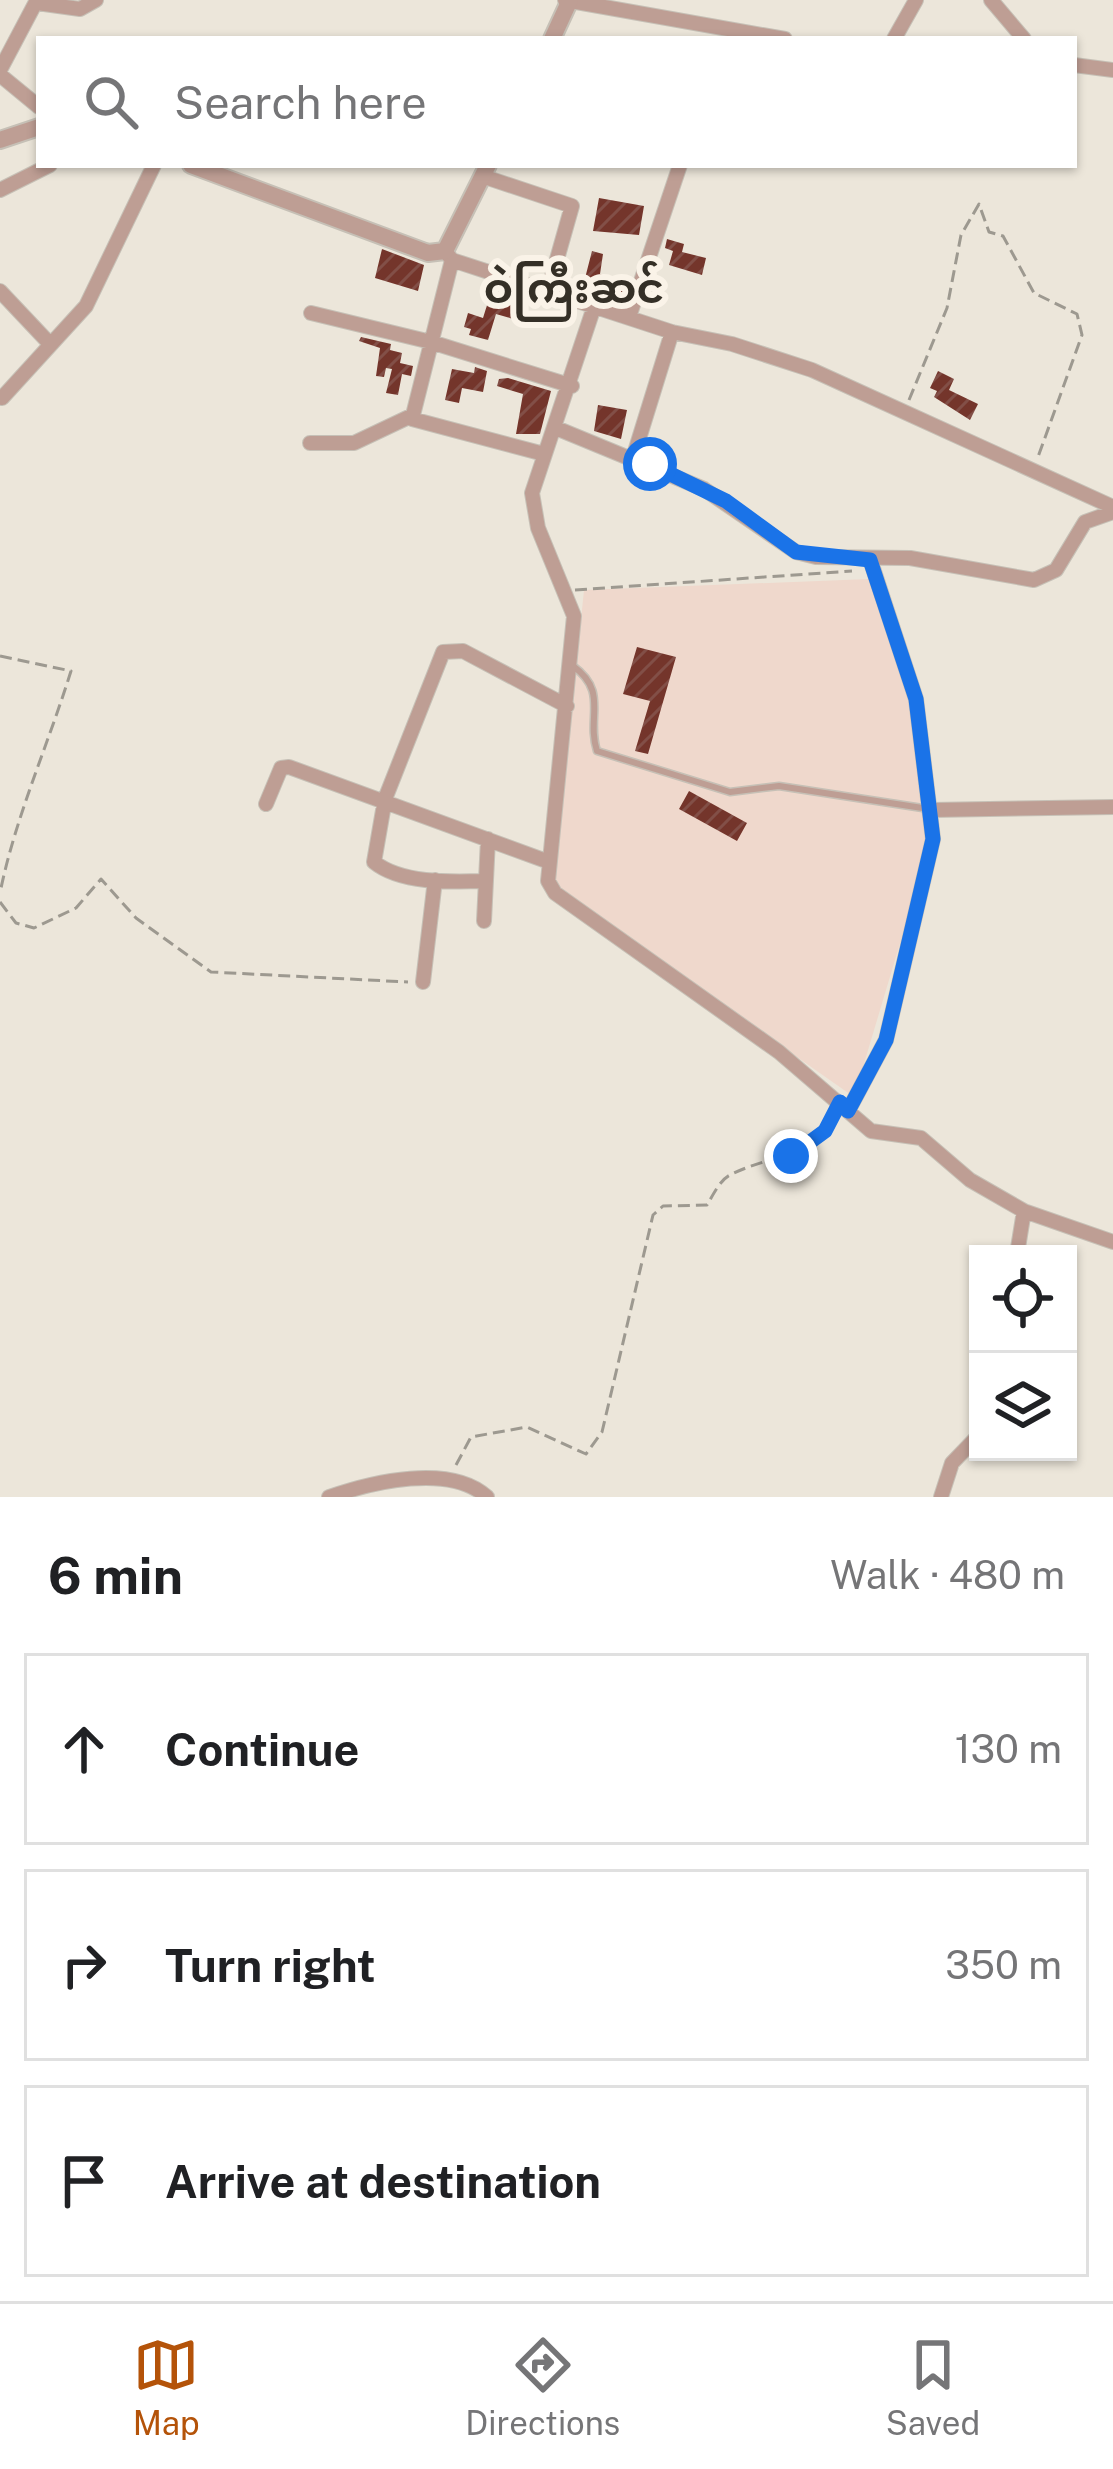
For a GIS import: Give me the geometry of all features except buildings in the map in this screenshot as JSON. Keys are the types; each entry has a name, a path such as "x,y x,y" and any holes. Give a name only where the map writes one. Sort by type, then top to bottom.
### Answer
{"street":[{"path":"36,104 0,72 37,1 80,9 96,0"},
{"path":"553,36 568,0 768,36"},
{"path":"896,36 916,0"},
{"path":"992,0 1022,36"},
{"path":"1077,64 1113,70"},
{"path":"0,140 36,128"},
{"path":"0,190 44,168"},
{"path":"1,400 86,306 153,168"},
{"path":"199,168 412,249 448,256 672,332 773,356 1113,509"},
{"path":"628,317 679,168"},
{"path":"310,442 354,443 411,416 448,256 485,171 572,206 548,291"},
{"path":"0,291 50,344"},
{"path":"594,307 572,386 532,493 538,528 574,616 548,881 555,892 703,995 871,1131 930,1142 970,1180 1024,1211 1113,1242"},
{"path":"311,313 431,342 572,386"},
{"path":"633,458 672,332"},
{"path":"411,416 418,423 544,454"},
{"path":"556,428 726,501 796,552 870,560 910,558 1034,580 1056,570 1085,523 1113,509"},
{"path":"844,1106 878,1060 899,995 929,865 932,810 916,699 870,560"},
{"path":"485,881 434,880 384,870 374,862 386,799 442,652 449,648 567,706"},
{"path":"266,804 284,766 386,799 549,862"},
{"path":"932,810 1113,807"},
{"path":"484,921 488,838"},
{"path":"423,982 434,880"},
{"path":"1018,1245 1024,1211"},
{"path":"941,1497 952,1463 969,1445"},
{"path":"329,1497 367,1485 451,1480 467,1483 487,1497"}],"lane":[{"path":"570,664 588,677 595,692 597,751 730,792 779,787 932,810"}],"path":[{"path":"904,412 947,308 961,235 979,204 989,232 1003,236 1034,293 1077,314 1082,335 1033,470"},
{"path":"567,592 590,586 606,590 850,572 870,560"},
{"path":"0,656 71,671 33,794 12,831 0,893"},
{"path":"0,902 16,923 34,928 76,908 100,879 136,918 211,972 423,982"},
{"path":"451,1480 471,1437 499,1429 526,1427 586,1454 602,1432 653,1215 663,1206 707,1205 725,1177 791,1156 825,1131 844,1106"}],"shaded area":[{"path":"869,579 919,721 930,843 854,1097 554,887 584,590"}],"district":[{"name":"ဝဲကြီးဆင်","path":"574,287"}],"route":[{"path":"650,464 726,501 796,552 870,560 916,699 933,839 899,995 878,1060 848,1111 840,1102 825,1131 791,1156"}]}
